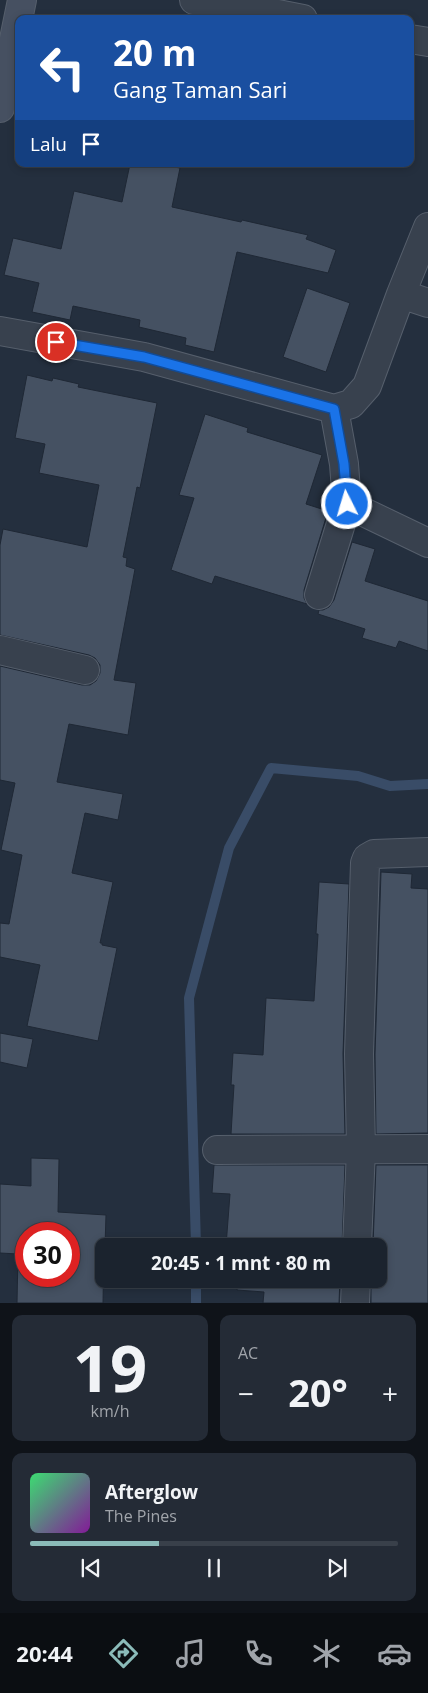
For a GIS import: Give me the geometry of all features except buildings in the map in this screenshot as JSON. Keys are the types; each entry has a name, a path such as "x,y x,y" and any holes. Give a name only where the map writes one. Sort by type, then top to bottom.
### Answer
{"street":[{"path":"19,15 22,0"},
{"path":"194,0 227,4 283,15"},
{"path":"0,108 15,34"},
{"path":"414,40 428,42"},
{"path":"0,331 144,357 334,409 351,404 367,386 428,227"},
{"path":"401,294 428,303"},
{"path":"319,596 347,504 344,464 334,409"},
{"path":"347,504 428,543"},
{"path":"0,650 85,670"},
{"path":"357,1238 361,1149 359,1054 365,863 367,858 374,854 428,852"},
{"path":"217,1150 428,1149"},
{"path":"355,1303 356,1288"}],"waterway":[{"path":"196,1238 189,998 229,848 271,768 358,776 390,786 428,784"},
{"path":"196,1288 196,1303"}],"route":[{"path":"56,342 144,357 334,409 344,464 347,504"}]}
